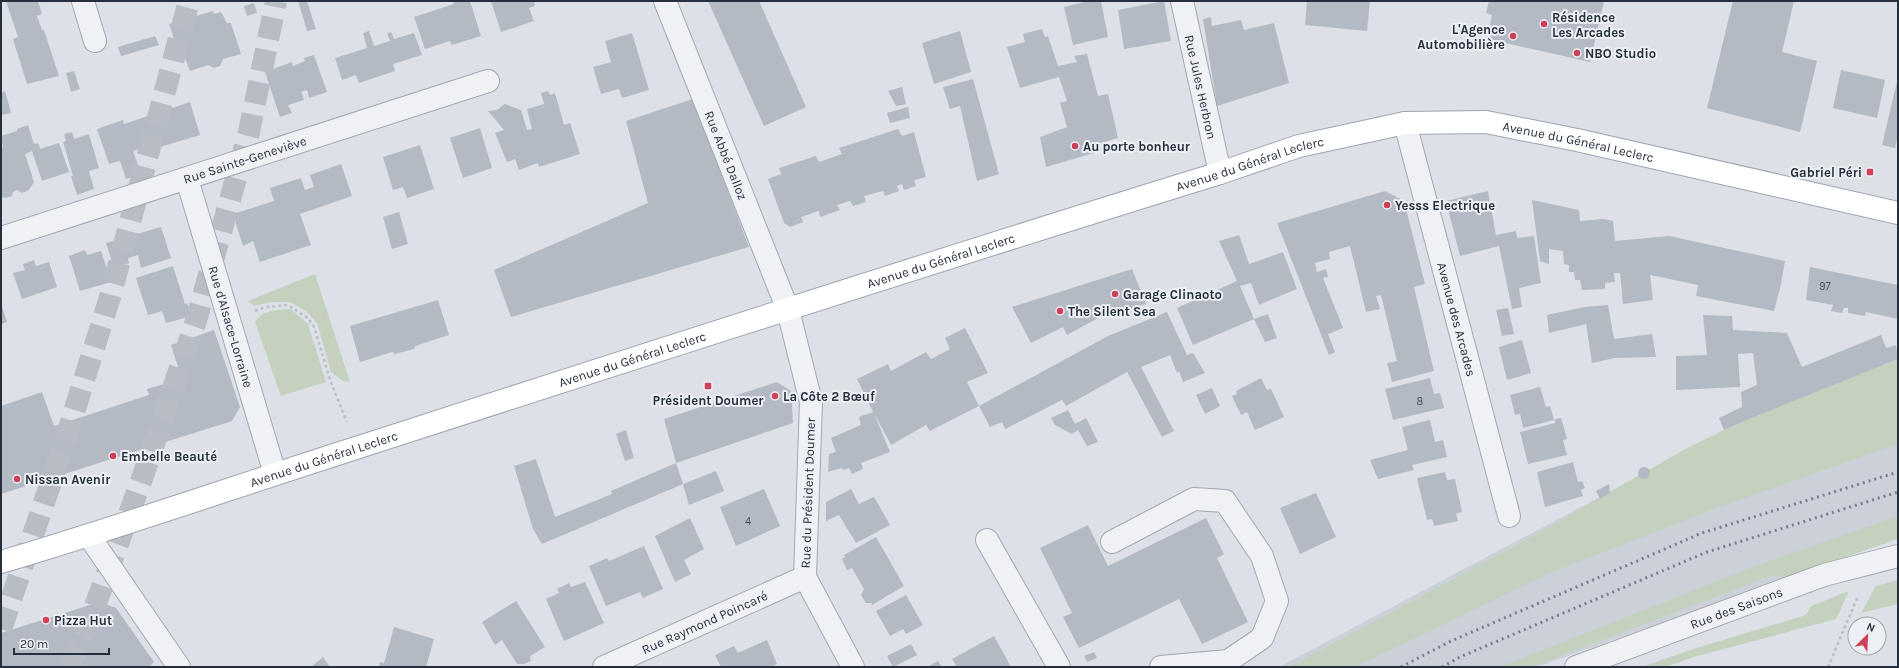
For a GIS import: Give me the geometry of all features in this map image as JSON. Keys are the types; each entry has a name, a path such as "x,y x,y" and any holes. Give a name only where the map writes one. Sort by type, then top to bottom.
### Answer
{"main road":[{"name":"Avenue du Général Leclerc","path":"1,562 89,536 148,515 357,447 1220,174 1299,146 1404,123 1486,122 1577,140 1898,213"}],"street":[{"path":"83,1 95,41"},
{"name":"Rue Abbé Dalloz","path":"665,1 788,310"},
{"name":"Rue Jules Herbron","path":"1182,1 1220,174"},
{"name":"Rue Sainte-Geneviève","path":"1,238 488,81"},
{"name":"Avenue des Arcades","path":"1404,123 1509,516"},
{"name":"Rue d'Alsace-Lorraine","path":"187,179 275,474"},
{"name":"Rue du Président Doumer","path":"788,310 811,402 805,577 853,667"},
{"path":"1112,542 1194,499 1225,501 1262,556 1277,601 1262,638 1228,662 1161,667"},
{"path":"89,536 179,667"},
{"path":"987,540 1059,667"},
{"name":"Rue des Saisons","path":"1576,667 1824,575 1898,556"},
{"name":"Rue Raymond Poincaré","path":"604,667 805,577"}],"path":[{"path":"230,320 266,308 288,305 308,318 314,327 331,383 357,447"},
{"path":"1828,667 1847,621"}],"shaded area":[{"path":"1898,359 1898,539 1866,549 1537,667 1279,667 1747,419"}],"green space":[{"path":"315,274 350,382 343,381 331,372 317,323 306,311 290,302 271,302 254,306 248,301"},
{"path":"291,309 308,324 326,382 281,396 255,322 267,312"},
{"path":"1898,359 1898,445 1722,506 1550,573 1355,667 1289,667 1524,541 1687,448 1747,419"},
{"path":"1898,516 1898,539 1787,577 1773,575 1532,667 1500,667 1753,567"},
{"path":"1898,580 1898,604 1861,613 1876,586"},
{"path":"1849,591 1836,619 1694,657 1665,667 1642,667 1693,649 1806,615 1811,606"}],"building":[{"path":"6,1 38,1 42,14 37,16 42,30 44,30 59,76 27,84 13,39 18,37"},
{"path":"298,1 307,1 316,29 307,31"},
{"path":"453,1 470,1 481,36 452,45 450,41 425,49 414,17 454,4"},
{"path":"491,1 534,1 535,6 529,8 534,21 501,32"},
{"path":"708,1 759,1 806,107 764,126"},
{"path":"1088,1 1101,1 1108,37 1073,45 1064,7"},
{"path":"1164,1 1171,41 1124,49 1118,10"},
{"path":"1307,1 1370,1 1367,31 1305,25"},
{"name":"Résidence Les Arcades","path":"1489,1 1604,1 1590,62 1487,39 1492,15 1486,13"},
{"path":"1733,1 1794,1 1782,52 1817,61 1800,132 1707,108"},
{"path":"254,3 257,13 247,16 244,6"},
{"path":"213,11 214,14 221,12 227,23 231,23 241,54 223,59 220,66 214,68 208,65 190,71 180,45 175,42 169,24"},
{"path":"1211,17 1212,26 1241,20 1244,30 1274,23 1289,83 1217,106 1203,19"},
{"path":"1042,29 1045,37 1048,36 1058,66 1077,62 1074,56 1087,54 1098,96 1108,94 1118,138 1094,145 1094,153 1046,167 1040,137 1067,127 1060,103 1067,101 1059,77 1020,88 1007,47 1025,42 1023,34"},
{"path":"369,31 374,46 390,41 387,33 391,32 394,39 414,33 422,55 393,64 395,71 359,83 356,75 342,80 335,58 367,48 363,33"},
{"path":"960,31 971,72 934,84 922,43"},
{"path":"632,33 649,90 622,98 619,89 601,94 593,67 611,62 605,41"},
{"path":"155,36 159,45 121,56 118,47"},
{"path":"314,55 327,92 309,98 307,90 301,92 304,100 288,105 292,113 280,117 265,72 292,62 293,66 305,61 304,58"},
{"path":"1841,70 1885,80 1877,118 1833,108"},
{"path":"74,71 80,89 71,92 66,73"},
{"path":"973,79 999,174 977,181 960,106 950,109 943,87"},
{"path":"1897,82 1898,135 1895,148 1882,145"},
{"path":"902,87 906,104 896,106 888,91"},
{"path":"5,91 11,113 1,115 1,93"},
{"path":"548,91 550,95 555,93 564,125 570,123 580,154 539,167 538,163 519,170 515,159 507,162 495,133 504,130 488,111 497,110 505,104 521,110 527,130 532,129 527,109 544,104 541,93"},
{"path":"693,99 749,247 511,317 494,270 648,203 626,121"},
{"path":"190,102 200,135 147,151 146,147 133,151 141,174 126,179 120,161 109,164 97,129 123,120 124,124"},
{"path":"908,107 910,118 890,123 887,113"},
{"path":"28,125 34,144 38,143 40,149 59,143 69,172 42,181 32,151 25,154 34,182 29,190 22,193 17,190 13,192 12,196 5,198 1,197 1,148 3,147 1,136 17,131 17,129"},
{"path":"480,128 492,168 463,178 450,138"},
{"path":"898,129 902,136 914,132 926,177 914,180 916,186 904,190 902,184 897,186 899,191 885,196 883,191 864,196 866,202 853,206 850,201 837,205 840,210 820,217 819,211 801,217 803,222 790,227 784,223 768,179 781,174 779,168 816,156 819,162 842,154 839,148"},
{"path":"72,132 74,139 89,134 99,168 89,171 94,189 77,195 63,142 66,141 64,134"},
{"path":"420,145 434,189 407,198 403,187 393,190 383,157"},
{"path":"341,164 352,196 300,214 311,245 260,262 253,241 243,246 233,214 274,201 270,188 301,178 305,190 314,187 310,175"},
{"path":"1385,191 1404,201 1425,284 1414,287 1434,371 1392,382 1387,363 1397,361 1381,295 1376,296 1380,309 1366,312 1350,246 1329,252 1330,259 1315,263 1317,272 1326,269 1328,277 1323,278 1343,328 1328,334 1335,352 1329,355 1277,223"},
{"path":"1488,191 1496,235 1516,231 1517,238 1534,236 1541,283 1519,288 1522,307 1512,309 1499,246 1460,256 1446,201"},
{"path":"1532,200 1579,210 1580,221 1604,219 1613,221 1615,241 1669,236 1785,261 1774,311 1696,296 1698,285 1650,275 1653,300 1623,304 1620,273 1614,273 1615,282 1605,283 1605,289 1582,290 1580,280 1575,280 1574,272 1569,272 1569,265 1564,264 1563,251 1549,249 1549,264 1540,261"},
{"path":"399,212 408,244 392,249 383,217"},
{"path":"161,227 171,258 141,268 138,255 128,258 129,263 114,268 106,243"},
{"path":"1239,235 1249,264 1283,252 1297,289 1259,305 1251,283 1240,286 1254,319 1193,345 1177,308 1237,281 1219,241"},
{"path":"85,250 87,255 101,251 111,282 80,291 69,256"},
{"path":"34,260 36,266 49,262 57,287 22,299 13,273 25,270 23,264"},
{"path":"173,266 185,304 187,303 192,316 166,323 162,311 148,315 136,278"},
{"path":"1810,267 1898,285 1898,319 1866,312 1865,316 1848,313 1848,308 1844,308 1842,313 1831,311 1833,305 1806,300"},
{"path":"1132,269 1146,304 1100,317 1067,335 1063,327 1031,343 1012,307"},
{"path":"438,300 449,335 415,346 414,349 395,354 392,352 360,362 350,326"},
{"path":"1,303 7,322 1,324"},
{"path":"1608,305 1614,339 1652,334 1656,357 1615,358 1592,363 1586,324 1549,333 1547,315 1584,307"},
{"path":"1508,308 1514,334 1502,336 1496,310"},
{"path":"1167,312 1187,355 1193,353 1205,373 1183,382 1179,371 1177,373 1170,355 1141,367 1174,431 1162,437 1127,372 1066,406 1062,400 1005,429 1002,422 990,427 979,406 1108,336"},
{"path":"1268,314 1277,338 1265,342 1254,319"},
{"path":"1703,315 1732,316 1733,330 1787,333 1802,367 1881,335 1886,348 1896,345 1898,359 1724,430 1719,418 1742,407 1741,392 1757,385 1753,353 1738,354 1740,387 1676,390 1676,356 1707,355"},
{"path":"965,328 988,373 967,382 979,406 930,431 926,425 891,445 874,413 890,452 861,463 863,469 852,474 849,468 843,470 842,468 828,472 829,454 836,452 831,438 861,425 859,417 873,412 857,379 888,364 891,371 926,352 931,359 950,349 945,338"},
{"path":"214,330 240,407 232,421 1,494 1,406 42,392 54,426 149,395 147,389 174,381 170,369 178,367 171,345"},
{"path":"1522,340 1531,373 1507,380 1499,347"},
{"path":"1261,378 1267,390 1271,389 1284,417 1255,430 1247,412 1241,415 1232,396 1237,394 1236,391"},
{"path":"1430,378 1434,394 1440,393 1444,408 1393,420 1385,389"},
{"path":"777,382 791,391 793,423 676,463 664,419"},
{"path":"1540,387 1546,407 1550,406 1554,420 1523,428 1520,414 1515,415 1510,395"},
{"path":"1212,388 1220,406 1205,414 1196,395"},
{"path":"1068,410 1075,424 1086,418 1098,442 1087,446 1078,430 1072,434 1055,425 1051,418"},
{"path":"1561,418 1567,439 1563,440 1567,455 1528,464 1520,432 1555,423 1555,419"},
{"path":"1430,420 1435,442 1443,440 1447,457 1412,465 1414,470 1378,479 1370,460 1408,450 1402,427"},
{"path":"626,430 634,458 625,461 616,434"},
{"path":"536,459 555,517 612,494 611,491 676,463 683,484 542,544 533,529 514,466"},
{"path":"1573,462 1578,482 1582,481 1585,488 1581,490 1583,496 1545,507 1537,472"},
{"path":"1644,467 1648,469 1650,473 1648,477 1644,479 1640,477 1638,473 1640,469"},
{"path":"716,471 724,491 689,505 683,484"},
{"path":"1445,472 1447,480 1455,479 1462,512 1456,514 1458,521 1434,526 1432,519 1427,520 1417,478"},
{"path":"1609,484 1610,493 1600,499 1596,491"},
{"path":"764,489 780,526 736,546 720,507"},
{"path":"851,489 859,504 874,497 890,525 856,543 839,515 826,521 826,502"},
{"path":"1316,493 1336,537 1300,554 1280,508"},
{"path":"690,518 704,549 684,560 691,574 675,582 655,536"},
{"path":"1206,518 1224,554 1217,558 1248,622 1202,644 1179,599 1079,648 1063,617 1072,613 1040,548 1088,525 1108,566"},
{"path":"876,537 904,586 872,605 872,603 866,603 861,595 864,589 852,568 847,570 842,559 845,557 844,555"},
{"path":"644,546 663,589 643,598 640,592 606,606 589,566 607,558 609,561"},
{"path":"585,582 604,623 564,641 546,599 559,593 557,589 569,583 571,587"},
{"path":"906,595 923,625 906,634 903,629 890,636 876,611"},
{"path":"516,601 545,647 530,656 531,661 524,664 517,664 502,640 495,645 482,622"},
{"path":"99,602 116,608 154,662 149,667 1,667 1,633"},
{"path":"394,627 434,639 426,667 379,667 380,662 384,663"},
{"path":"994,636 1011,667 957,667 952,659"},
{"path":"767,640 777,664 771,667 721,667 715,655 734,646 738,653"},
{"path":"911,644 917,655 893,667 887,656"},
{"path":"1094,652 1097,658 1087,662 1084,656"},
{"path":"323,657 330,667 311,667"},
{"path":"938,661 942,667 927,667"}],"tunnel":[{"path":"1,629 65,441 110,297 189,1"},
{"path":"69,667 88,625 144,473 196,321 249,132 276,1"}],"railway":[{"path":"1401,667 1451,641 1702,533 1898,472"},
{"path":"1442,667 1460,657 1707,552 1898,492"}],"place":[{"name":"Résidence Les Arcades","path":"1544,24"},
{"name":"L'Agence Automobilière","path":"1513,36"},
{"name":"NBO Studio","path":"1577,53"},
{"name":"Au porte bonheur","path":"1075,146"},
{"name":"Gabriel Péri","path":"1870,172"},
{"name":"Yesss Electrique","path":"1387,205"},
{"name":"Garage Clinaoto","path":"1115,294"},
{"name":"The Silent Sea","path":"1060,311"},
{"name":"Président Doumer","path":"708,386"},
{"name":"La Côte 2 Bœuf","path":"775,396"},
{"name":"Embelle Beauté","path":"113,456"},
{"name":"Nissan Avenir","path":"17,479"},
{"name":"Pizza Hut","path":"46,620"}]}
